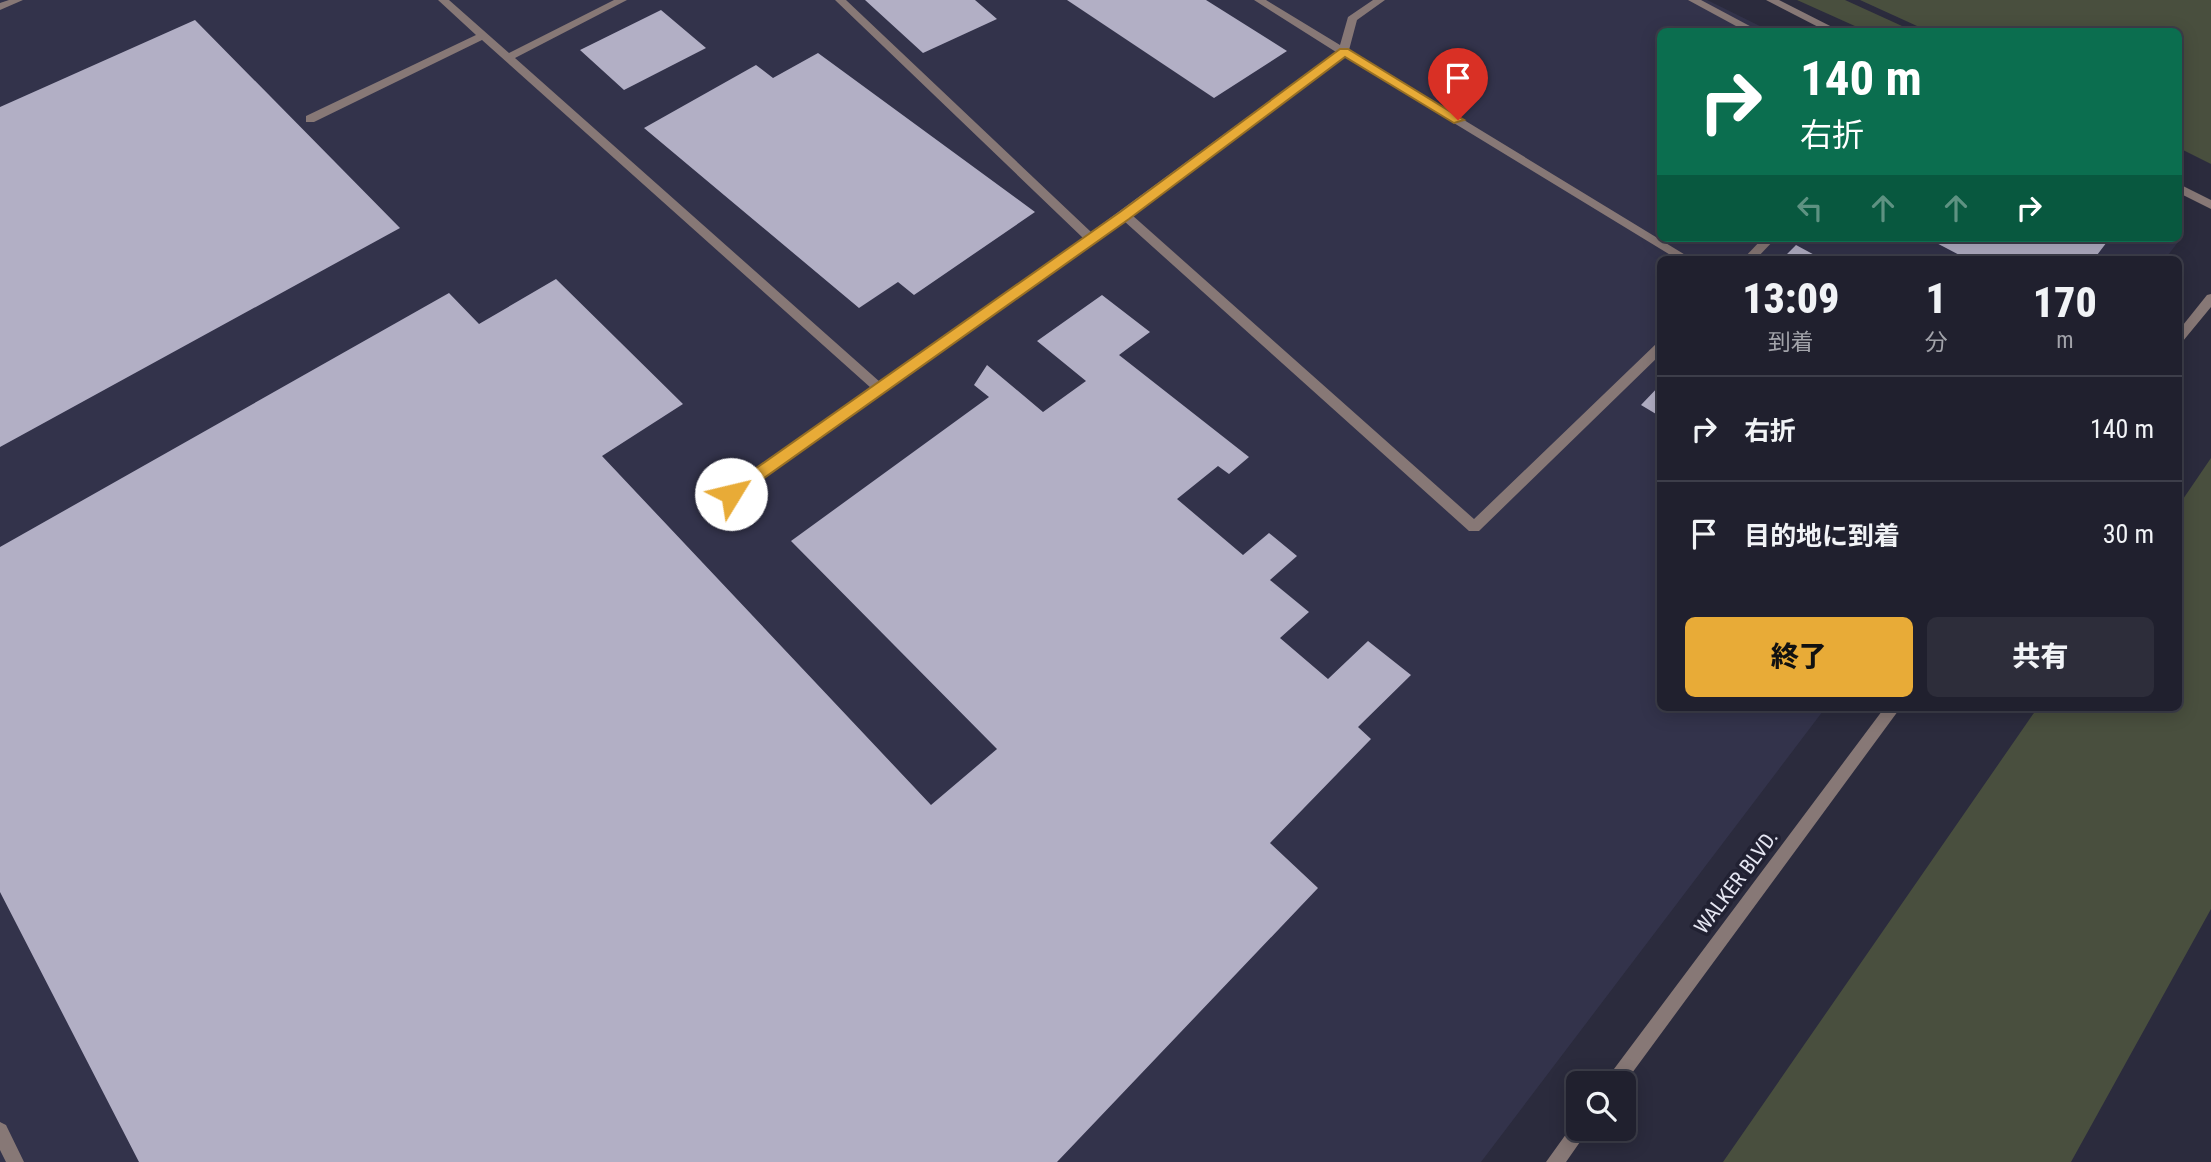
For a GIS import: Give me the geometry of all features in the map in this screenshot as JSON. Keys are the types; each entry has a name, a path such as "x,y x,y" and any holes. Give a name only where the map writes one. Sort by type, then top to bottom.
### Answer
{"lane":[{"path":"0,7 18,0"},
{"path":"443,0 879,388"},
{"path":"509,57 622,0"},
{"path":"840,0 1091,239"},
{"path":"1259,0 1657,241"},
{"path":"731,494 1125,215 1344,51 1352,19 1380,0"},
{"path":"1693,0 1748,28"},
{"path":"1771,0 1829,28"},
{"path":"310,119 482,36"},
{"path":"2182,190 2211,205"},
{"path":"1125,215 1474,527 1657,350"},
{"path":"1658,242 1681,256"},
{"path":"1752,256 1766,242"},
{"path":"2182,334 2211,298"},
{"name":"WALKER BLVD.","path":"1623,1071 1891,711"},
{"path":"0,1131 15,1162"},
{"path":"1555,1162 1571,1141"}],"shaded area":[{"path":"0,0 1707,0 1764,28 1657,28 1657,242 2178,242 2167,256 1657,256 1657,711 1823,711 1481,1162 0,1162"}],"green space":[{"path":"1797,0 1845,0 1906,28 1859,28"},
{"path":"1860,0 2211,0 2211,164 2182,150 2182,28 1921,28"},
{"path":"2211,458 2211,909 2071,1162 1723,1162 2035,711 2182,711 2182,501"}],"building":[{"path":"865,0 975,0 997,19 923,53"},
{"path":"1067,0 1206,0 1287,51 1214,98"},
{"path":"661,10 706,48 624,90 580,50"},
{"path":"195,20 400,228 0,447 0,107"},
{"path":"818,53 1035,212 914,295 898,282 859,308 644,128 756,65 773,78"},
{"path":"1935,242 2107,242 2096,256 1961,256"},
{"path":"1796,245 1816,256 1785,256"},
{"path":"556,279 683,404 602,456 931,805 997,749 791,541 989,397 974,385 987,365 1043,412 1086,381 1037,341 1102,295 1150,332 1119,355 1249,457 1229,474 1218,466 1177,499 1243,555 1269,533 1297,556 1270,580 1309,612 1280,638 1328,679 1368,641 1411,675 1358,727 1371,739 1270,843 1318,888 1057,1162 139,1162 0,892 0,547 449,293 479,324"},
{"path":"1657,388 1657,415 1641,405"}],"route":[{"path":"731,494 1125,215 1344,51 1458,120"}]}
